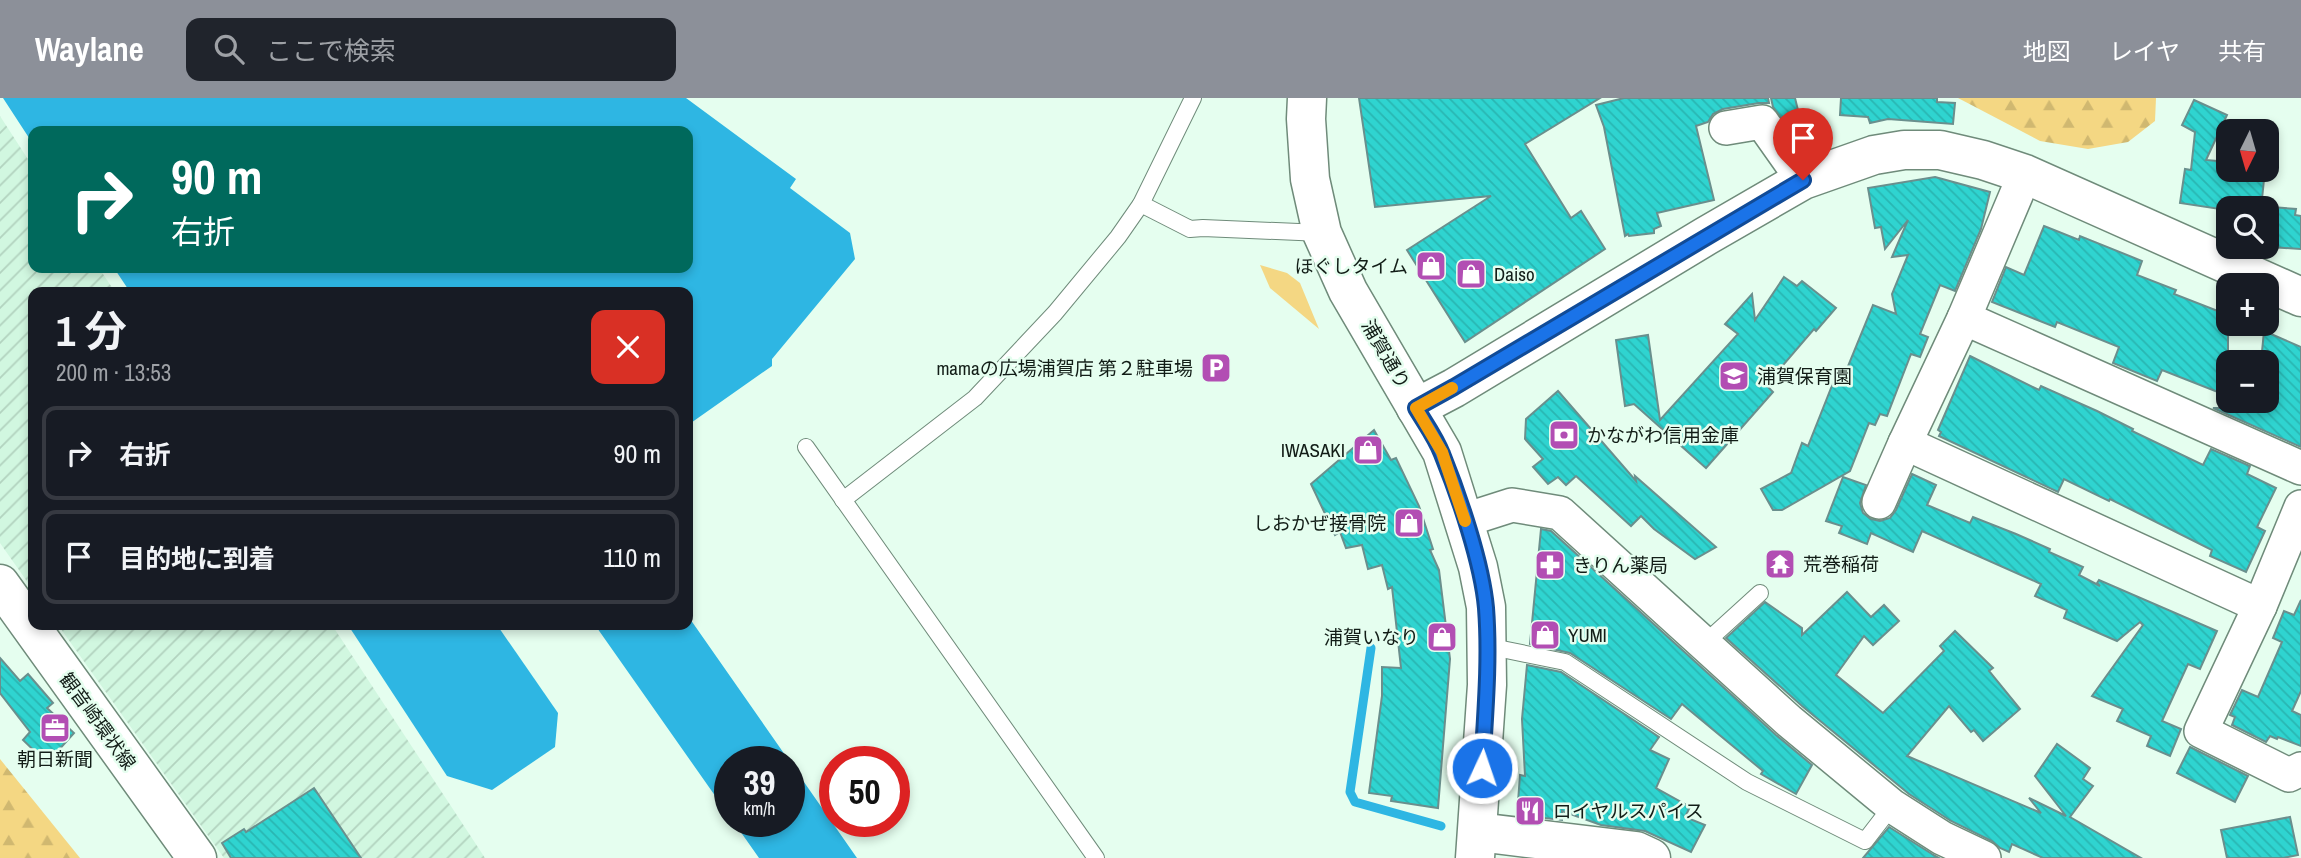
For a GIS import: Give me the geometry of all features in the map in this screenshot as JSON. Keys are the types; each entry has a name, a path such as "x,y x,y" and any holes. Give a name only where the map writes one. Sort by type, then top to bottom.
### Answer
{"street":[{"name":"浦賀通り","path":"1307,98 1310,179 1322,233 1348,291 1442,452 1478,566 1486,607 1487,685 1476,845"},
{"path":"1726,128 1762,122 1803,180"},
{"path":"1416,408 1803,180 1874,155 1904,150 1940,150 2025,174 2301,297"},
{"path":"1880,502 1964,318 2025,174"},
{"path":"1964,318 2301,468"},
{"path":"1905,443 2260,606"},
{"path":"1465,520 1512,505 1560,513 1789,722 1892,806 1942,838 1984,858"},
{"path":"2301,507 2260,606 2202,731 2289,775 2301,769"},
{"name":"観音崎環状線","path":"0,583 28,622"},
{"name":"観音崎環状線","path":"34,630 197,858"},
{"path":"1476,845 1636,851 1651,858"}],"lane":[{"path":"843,500 975,398 1055,313 1118,237 1140,204 1193,98"},
{"path":"1140,204 1190,229 1322,233"},
{"path":"806,447 1096,858"},
{"path":"1705,643 1760,593"},
{"path":"1486,645 1564,662 1748,782 1865,841 1892,806"}],"shaded area":[{"path":"0,116 28,159 28,273 102,273 112,287 28,287 28,583 0,543"},
{"path":"62,630 335,630 485,858 224,858"}],"green space":[{"path":"1958,98 2156,98 2155,121 2128,142 2088,149 2040,141"},
{"path":"1260,265 1287,273 1300,283 1319,329 1270,288"},
{"path":"0,759 80,858 0,858"}],"water":[{"path":"3,98 686,98 796,179 790,188 850,233 855,259 772,359 772,366 693,421 693,287 127,287 117,273 693,273 693,126 28,126 28,136"},
{"path":"693,623 779,746 714,746 714,794 599,630 693,630"},
{"path":"351,630 500,630 558,713 555,747 492,790 447,776"},
{"path":"805,784 819,804 819,837 842,837 857,858 759,858 744,837 805,837"}],"building":[{"path":"1359,98 1600,98 1525,144 1571,218 1581,211 1605,249 1465,342 1407,250 1491,196 1375,207"},
{"path":"1624,98 1768,98 1769,103 1723,109 1713,114 1708,122 1696,126 1714,200 1657,213 1661,226 1654,229 1654,233 1625,236 1604,127 1596,105"},
{"path":"1771,98 1795,98 1809,155 1773,107"},
{"path":"1841,98 1937,98 1937,102 1955,103 1953,124 1888,119 1870,123 1868,117 1840,115"},
{"path":"2194,100 2227,115 2225,119 2216,119 2216,139 2206,160 2216,161 2216,182 2264,182 2262,196 2216,196 2216,208 2180,203 2185,169 2191,170 2195,132 2182,125"},
{"path":"1935,177 1990,192 1981,229 1955,291 1940,285 1920,334 1928,337 1920,357 1911,354 1887,416 1880,414 1875,425 1869,423 1850,471 1782,510 1773,510 1761,489 1791,473 1802,443 1808,446 1835,378 1842,381 1873,305 1896,314 1892,294 1908,255 1892,257 1908,220 1885,249 1881,227 1875,228 1868,188"},
{"path":"2279,208 2296,209 2295,215 2301,216 2301,249 2279,248"},
{"path":"2044,226 2079,240 2080,236 2142,261 2137,275 2176,290 2174,294 2216,310 2216,336 2228,336 2228,350 2216,350 2216,391 2162,370 2157,381 2113,363 2119,347 2057,322 2055,327 1992,302 2006,267 2024,275"},
{"path":"1784,277 1797,286 1802,281 1836,308 1816,331 1814,329 1766,385 1773,392 1706,468 1634,404 1625,406 1616,340 1648,335 1660,420 1738,334 1725,324 1752,294 1755,320"},
{"path":"2264,336 2276,336 2301,347 2301,447 2224,413 2279,413 2279,350 2262,350"},
{"path":"1970,356 2039,390 2041,386 2097,411 2203,465 2211,449 2250,466 2247,474 2276,488 2257,527 2265,531 2246,572 2210,556 2212,550 2110,499 2109,501 2064,479 2058,492 1939,436 1941,432 1938,430"},
{"path":"1558,391 1636,481 1635,476 1716,547 1695,559 1641,516 1631,526 1576,476 1566,485 1558,477 1548,484 1533,467 1543,459 1525,439 1526,419"},
{"path":"1374,430 1391,460 1396,458 1419,506 1433,549 1430,550 1439,570 1450,659 1438,808 1391,801 1392,796 1369,793 1382,696 1382,667 1401,668 1392,587 1388,589 1382,565 1368,569 1362,545 1346,548 1340,532 1335,535 1311,484"},
{"path":"1912,474 1936,485 1927,505 1970,523 1973,517 2016,534 2083,567 2079,575 2100,586 2097,583 2099,580 2217,631 2200,669 2188,664 2162,721 2181,729 2170,756 2147,746 2151,736 2117,721 2123,709 2092,696 2143,625 2140,622 2117,641 2064,618 2067,610 2035,596 2041,584 1922,531 1913,552 1871,533 1867,544 1839,533 1842,526 1826,521 1843,477 1866,485 1860,503 1863,513 1880,521 1890,518 1896,510"},
{"path":"1541,529 1551,531 1812,765 1796,794 1761,774 1763,771 1682,704 1671,719 1570,653 1530,644"},
{"path":"1847,592 1871,617 1884,605 1899,621 1873,645 1864,636 1836,675 1883,713 1944,651 1940,646 1955,631 1993,668 1989,671 2020,709 1983,741 1974,730 1971,732 1949,706 1907,756 2041,813 2029,798 2066,816 2035,776 2057,744 2090,768 2083,779 2093,786 2070,817 2141,858 2043,858 2012,844 2009,852 2000,848 1909,794 1802,706 1726,638 1765,602 1802,628 1802,635"},
{"path":"2301,600 2301,691 2292,711 2301,715 2301,746 2270,736 2266,742 2232,725 2235,717 2230,715 2242,690 2258,697 2282,642 2273,638 2284,611 2294,615"},
{"path":"0,658 20,681 28,674 53,703 47,708 74,733 47,763 23,740 30,732 0,693"},
{"path":"1527,665 1561,672 1659,737 1650,750 1669,759 1656,788 1690,807 1685,817 1705,825 1691,852 1645,831 1601,825 1562,811 1562,820 1517,815 1520,775 1525,776 1522,719"},
{"path":"2190,747 2248,776 2235,802 2177,773"},
{"path":"314,788 361,858 231,858 222,843 244,829 246,832"},
{"path":"2290,817 2298,855 2283,858 2227,858 2221,830"},
{"path":"1889,827 1932,854 1939,858 1863,858"}],"waterway":[{"path":"1371,648 1350,792 1355,802 1441,826"}],"slow traffic":[{"path":"1452,388 1416,408 1442,452 1465,521"}],"place":[{"name":"ほぐしタイム","path":"1431,266"},
{"name":"Daiso","path":"1471,274"},
{"name":"mamaの広場浦賀店 第２駐車場","path":"1216,368"},
{"name":"浦賀保育園","path":"1734,376"},
{"name":"かながわ信用金庫","path":"1564,435"},
{"name":"IWASAKI","path":"1368,450"},
{"name":"しおかぜ接骨院","path":"1409,523"},
{"name":"荒巻稲荷","path":"1780,564"},
{"name":"きりん薬局","path":"1550,565"},
{"name":"YUMI","path":"1545,635"},
{"name":"浦賀いなり","path":"1442,637"},
{"name":"朝日新聞","path":"55,728"},
{"name":"ロイヤルスパイス","path":"1530,811"}],"route":[{"path":"1482,768 1487,685 1486,607 1465,520 1442,452 1416,408 1803,180"}]}
